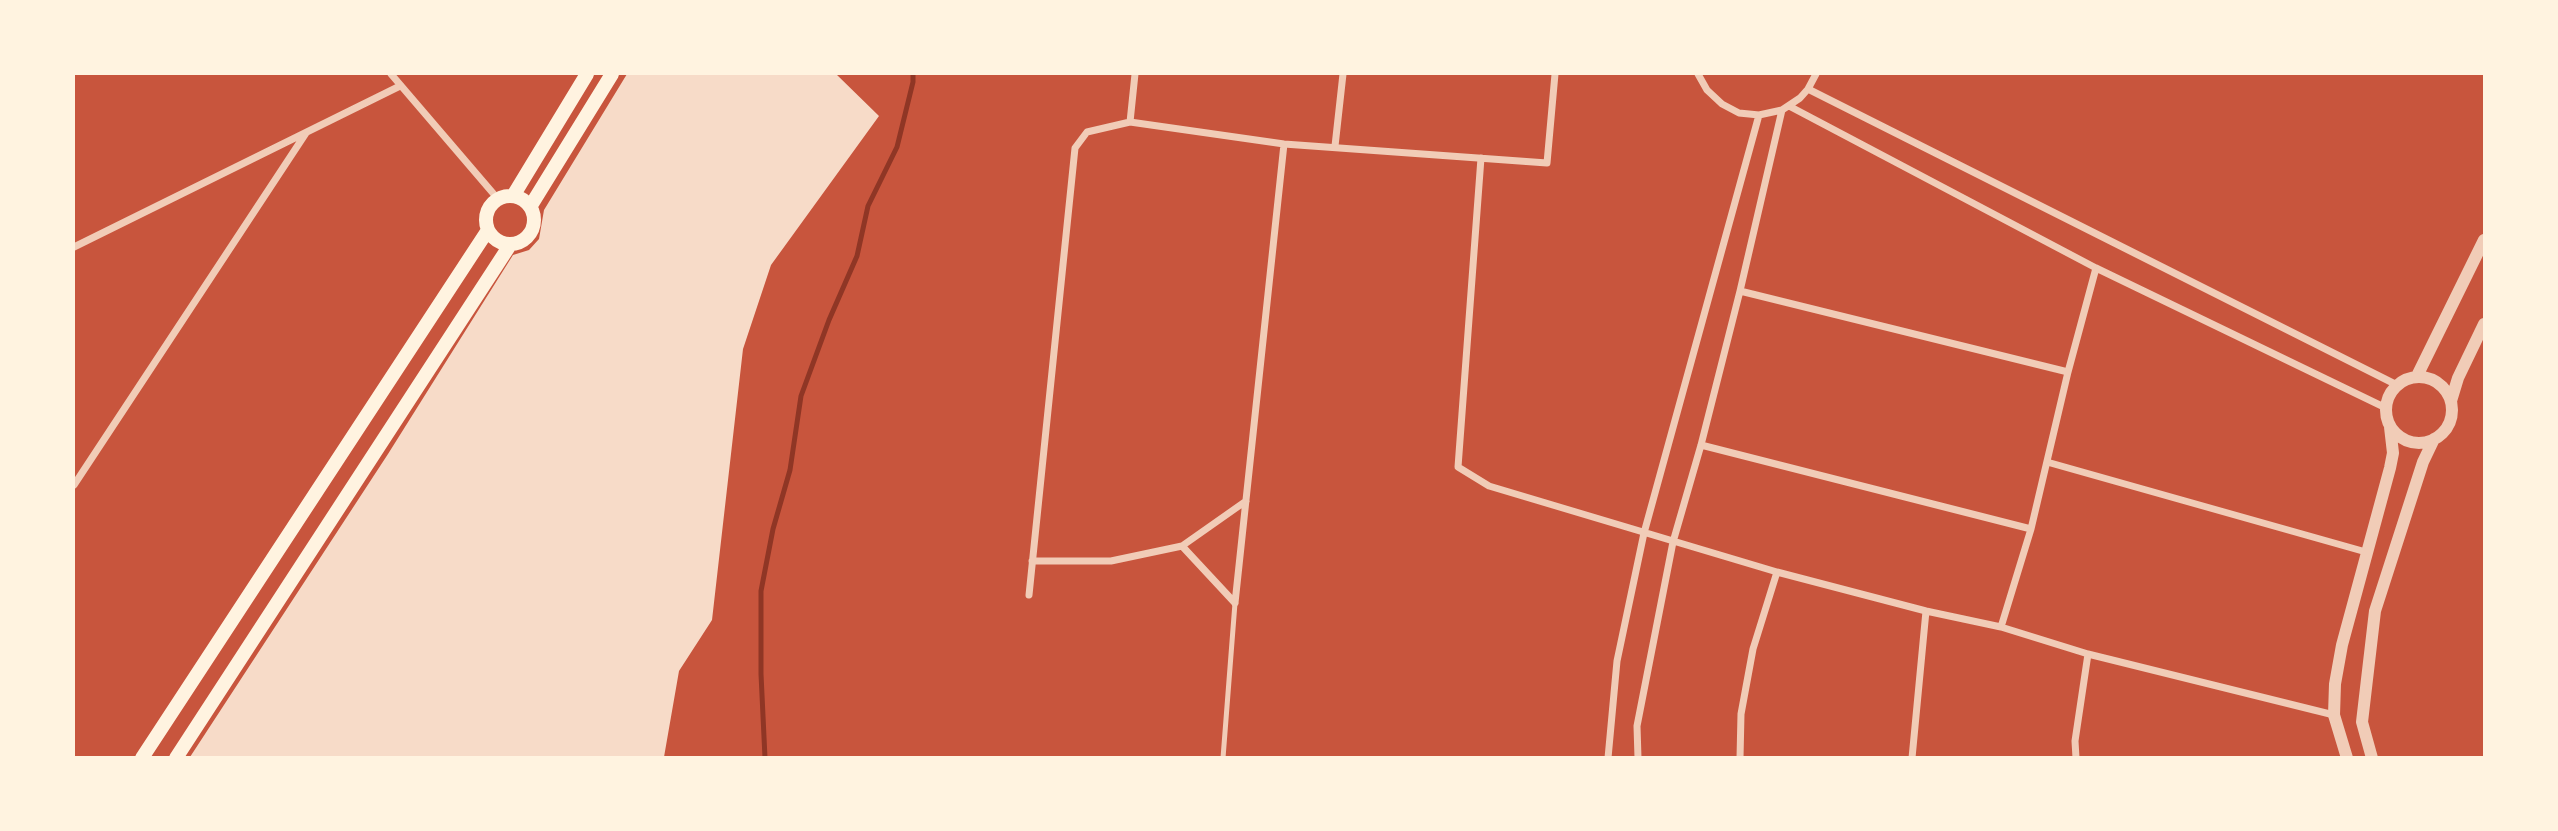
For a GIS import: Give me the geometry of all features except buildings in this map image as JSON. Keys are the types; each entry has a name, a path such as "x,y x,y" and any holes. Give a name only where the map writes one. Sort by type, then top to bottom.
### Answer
{"main road":[{"path":"505,197 520,198 530,207 534,222 529,235 517,244 497,241 488,230 486,216 493,203 505,197 587,74"},
{"path":"530,207 612,74"},
{"path":"142,758 488,230"},
{"path":"176,758 510,245"}],"street":[{"path":"391,74 505,197"},
{"path":"1130,122 1135,74"},
{"path":"1335,146 1343,74"},
{"path":"1029,596 1075,148 1087,132 1130,122 1284,144 1547,163 1555,74"},
{"path":"1698,74 1707,90 1722,104 1739,113 1759,115 1786,108 1808,89 1816,74"},
{"path":"74,247 400,86"},
{"path":"1808,89 2397,385"},
{"path":"1786,108 2096,268 2386,408"},
{"path":"1638,758 1637,726 1673,542 1702,444 1786,108"},
{"path":"1608,758 1617,662 1644,533 1759,115"},
{"path":"74,485 306,133"},
{"path":"1235,603 1284,144"},
{"path":"1481,158 1458,467 1489,486 1777,572 1926,611 2001,627 2088,654 2334,715"},
{"path":"2417,376 2484,240"},
{"path":"2001,627 2031,529 2096,268"},
{"path":"1740,291 2068,372"},
{"path":"2390,427 2405,440 2424,442 2443,433 2449,423 2451,401 2458,377 2484,324"},
{"path":"2347,758 2334,715 2335,684 2342,645 2393,453 2386,408 2391,391 2397,385 2417,376 2438,383 2451,401"},
{"path":"2372,758 2362,722 2375,611 2423,462 2434,439"},
{"path":"1702,444 2031,529"},
{"path":"2048,462 2366,552"},
{"path":"1032,561 1111,561 1182,546 1246,501"},
{"path":"1182,546 1235,603"},
{"path":"1740,758 1741,714 1753,649 1777,572"},
{"path":"1912,758 1926,611"},
{"path":"2076,758 2074,741 2088,654"}],"lane":[{"path":"1223,758 1235,603"}],"waterway":[{"path":"765,758 761,591 773,529 790,470 801,396 829,320 857,256 868,206 897,147 913,74"}]}
